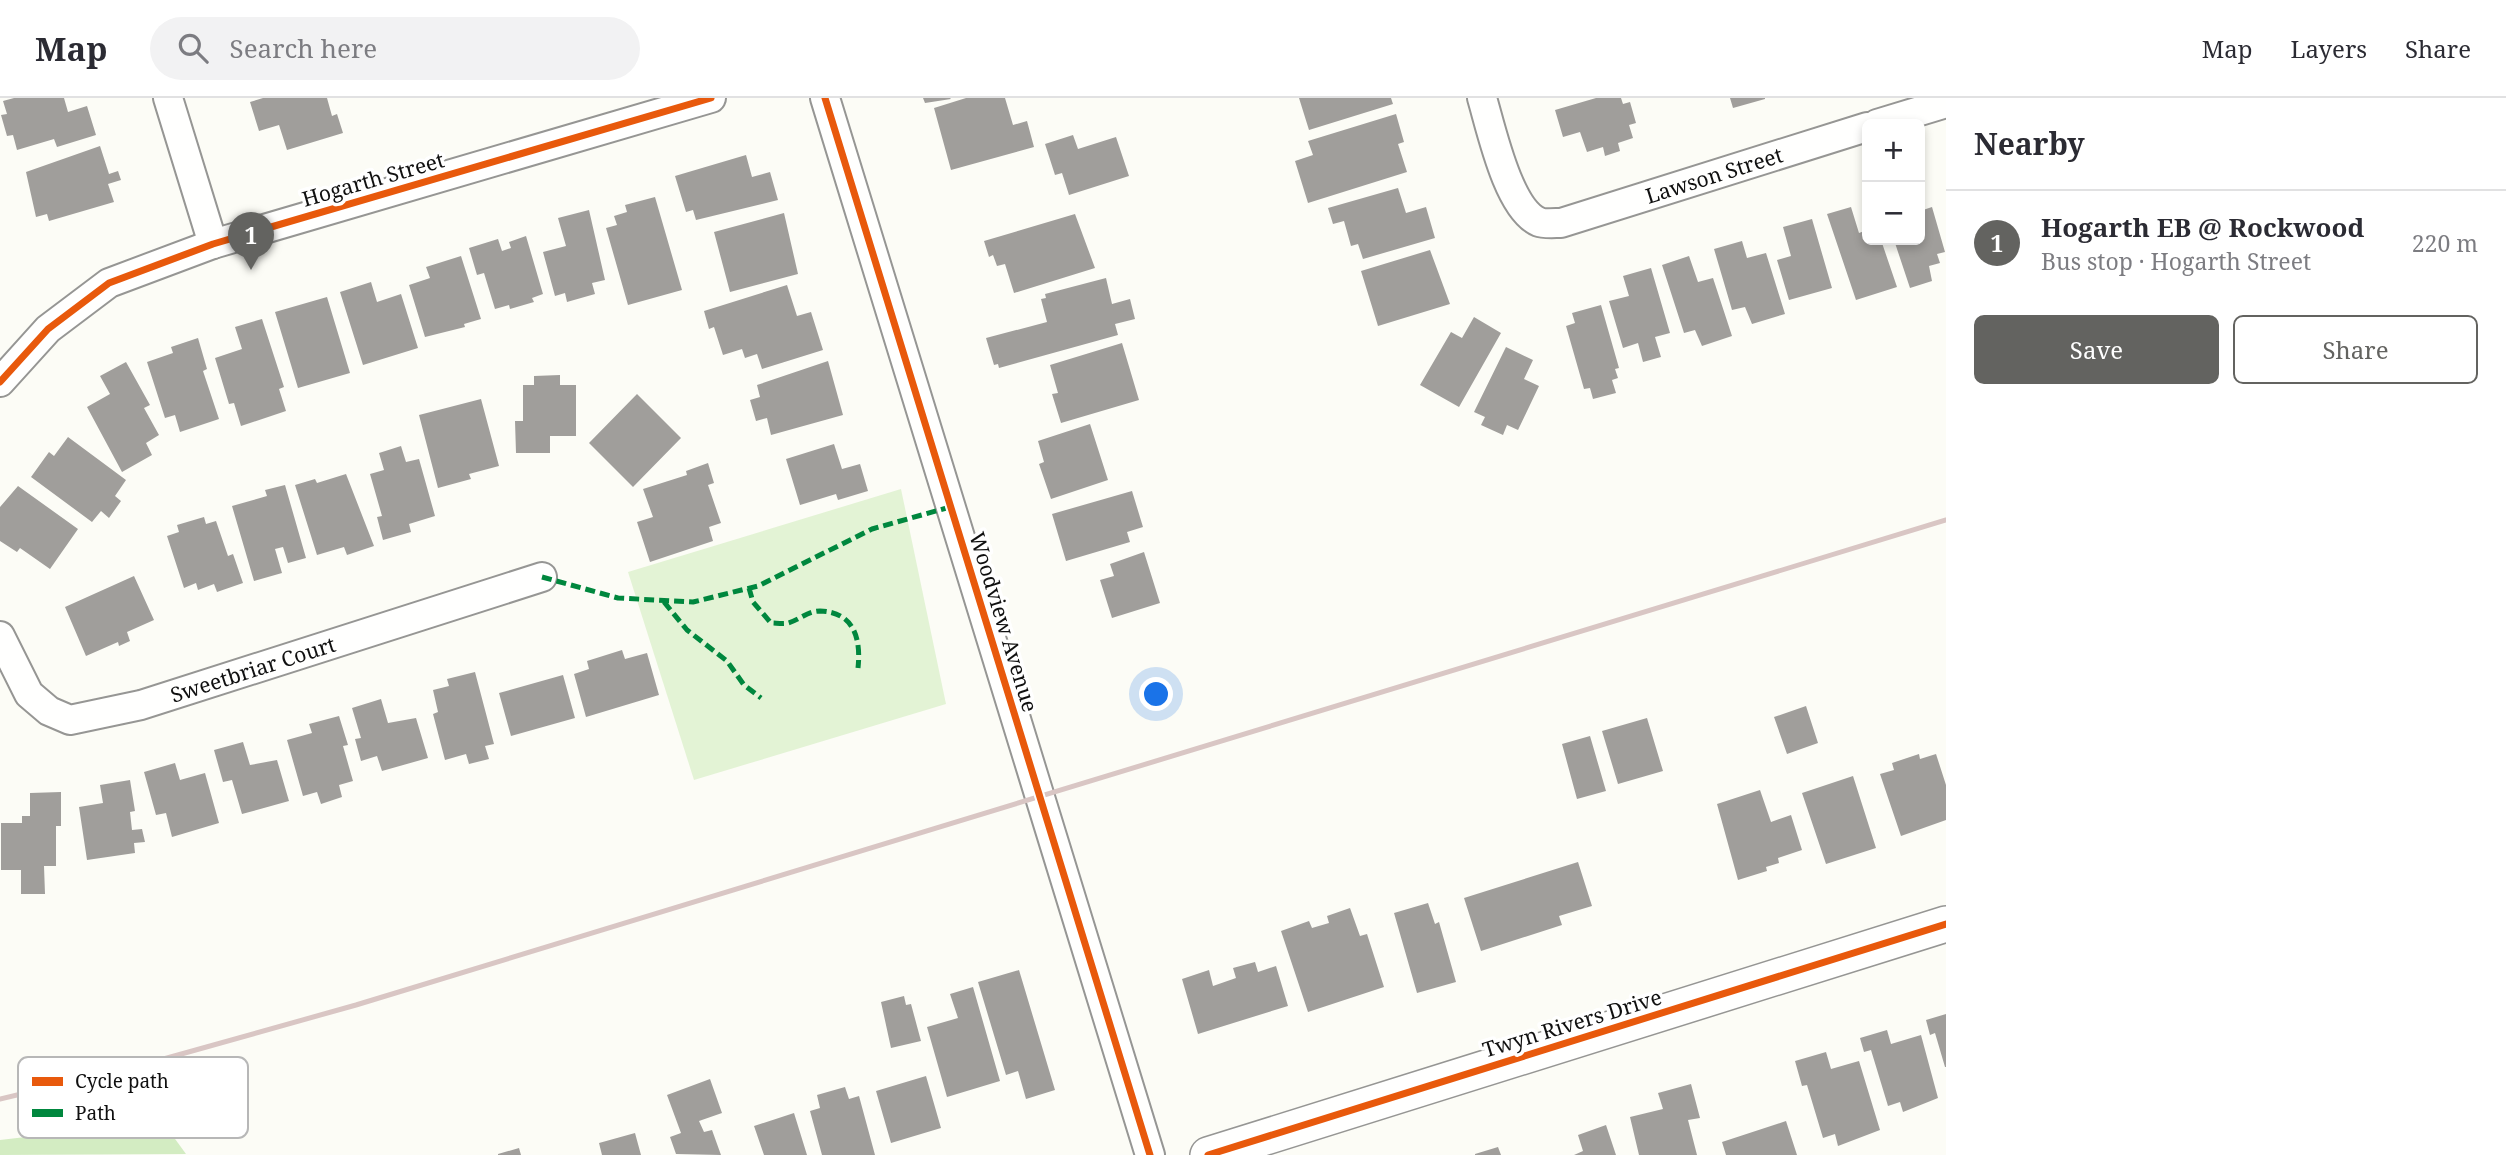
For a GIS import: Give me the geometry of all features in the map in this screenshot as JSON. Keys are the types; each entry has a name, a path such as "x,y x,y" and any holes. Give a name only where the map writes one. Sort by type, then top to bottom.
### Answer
{"street":[{"path":"168,98 213,244"},
{"name":"Hogarth Street","path":"0,382 48,329 109,283 213,244 711,98"},
{"name":"Woodview Avenue","path":"825,98 1150,1155"},
{"name":"Lawson Street","path":"1482,98 1510,185 1523,209 1539,222 1561,223 1862,129"},
{"path":"1887,114 1946,103"},
{"name":"Sweetbriar Court","path":"0,636 29,694 49,710 70,720 141,705 542,577"},
{"name":"Twyn Rivers Drive","path":"1208,1155 1946,924"}],"green space":[{"path":"901,489 946,704 694,780 628,572"},
{"path":"174,1138 186,1154 0,1155 0,1140"}],"building":[{"path":"14,98 64,98 68,112 87,106 96,135 57,147 54,139 17,150 13,135 7,136 1,115 7,114 3,101"},
{"path":"263,98 327,98 332,116 337,114 343,133 287,150 279,125 259,131 250,102"},
{"path":"923,98 950,98 951,99 925,103"},
{"path":"966,98 1005,98 1013,125 1027,121 1034,147 951,170 934,108"},
{"path":"1299,98 1391,98 1393,104 1309,130"},
{"path":"1596,98 1621,98 1623,104 1630,102 1636,123 1629,125 1633,138 1618,143 1620,151 1605,156 1603,147 1587,152 1580,132 1563,137 1555,110"},
{"path":"1730,98 1765,98 1765,99 1733,108"},
{"path":"1396,114 1404,142 1398,144 1407,172 1308,203 1295,161 1313,155 1308,141"},
{"path":"1073,135 1078,149 1116,137 1129,176 1069,195 1062,173 1055,175 1045,144"},
{"path":"100,146 109,174 118,171 121,180 108,184 114,202 49,221 47,214 36,217 26,172"},
{"path":"746,155 752,177 770,172 778,200 696,220 693,210 686,212 675,176"},
{"path":"1398,188 1406,213 1426,207 1435,238 1363,259 1358,244 1351,246 1344,221 1333,224 1328,208"},
{"path":"655,197 682,290 628,305 606,228 617,225 614,216 627,212 625,205"},
{"path":"1851,207 1859,233 1862,232 1862,245 1883,245 1897,287 1856,300 1827,214"},
{"path":"1932,207 1945,252 1937,254 1940,263 1929,266 1932,281 1910,288 1896,245 1925,245 1925,209"},
{"path":"589,210 605,280 592,283 595,294 567,302 565,293 555,296 543,252 566,246 558,218"},
{"path":"784,213 798,274 730,292 714,232"},
{"path":"1075,214 1095,268 1014,293 1005,264 997,266 993,255 989,257 984,241"},
{"path":"1812,219 1832,288 1789,300 1777,260 1791,256 1783,227"},
{"path":"526,236 543,294 532,298 534,302 510,309 509,305 495,309 484,273 477,275 469,248 498,239 502,251 511,248 509,242"},
{"path":"1742,241 1747,258 1766,253 1785,314 1752,324 1745,307 1732,310 1714,249"},
{"path":"1430,250 1450,304 1378,326 1361,271"},
{"path":"461,256 481,319 464,324 465,327 425,337 409,285 430,278 426,267"},
{"path":"1689,256 1698,282 1713,278 1732,336 1702,346 1695,330 1684,333 1662,265"},
{"path":"1651,268 1670,333 1655,337 1661,357 1643,362 1638,343 1623,348 1609,301 1629,296 1623,276"},
{"path":"1106,278 1112,304 1130,299 1135,319 1115,324 1118,335 999,368 998,364 994,365 986,338 1047,322 1041,299 1046,298 1045,294"},
{"path":"371,282 377,302 401,294 418,348 363,365 340,292"},
{"path":"787,285 797,316 811,312 823,350 762,369 757,354 745,358 742,349 723,355 714,327 709,329 704,311"},
{"path":"327,297 350,373 298,388 275,312"},
{"path":"1601,305 1619,368 1615,369 1618,378 1612,380 1616,393 1593,399 1590,388 1584,389 1566,326 1575,323 1572,313"},
{"path":"1474,317 1501,333 1459,407 1420,385 1451,332 1462,338"},
{"path":"262,319 284,387 279,389 286,411 241,426 234,403 229,404 215,358 242,349 235,327"},
{"path":"198,338 207,369 203,371 219,419 180,432 175,415 165,418 147,362 173,353 171,347"},
{"path":"1122,343 1139,400 1061,423 1052,394 1058,393 1050,365"},
{"path":"1506,347 1533,360 1524,379 1539,386 1518,430 1507,425 1503,435 1481,425 1485,417 1474,412"},
{"path":"828,361 843,415 771,435 767,418 756,421 750,400 760,397 757,385"},
{"path":"126,362 150,405 144,408 159,435 146,443 152,455 122,472 87,407 110,394 100,376"},
{"path":"560,375 560,385 576,385 576,436 550,436 550,453 516,453 515,421 523,421 523,385 534,385 534,376"},
{"path":"637,394 681,438 633,487 589,443"},
{"path":"481,399 499,466 469,474 471,479 438,488 419,415"},
{"path":"1090,424 1108,480 1051,499 1039,464 1044,462 1038,441"},
{"path":"68,437 126,480 115,496 121,501 109,518 101,511 92,522 31,477 49,452 54,456"},
{"path":"834,444 842,469 860,464 868,491 838,500 836,494 800,505 786,459"},
{"path":"401,446 406,462 419,459 435,516 409,524 411,532 383,540 377,517 382,516 370,474 384,470 379,453"},
{"path":"708,463 714,483 708,485 721,523 709,527 713,541 650,562 637,522 653,517 643,489 687,475 686,471"},
{"path":"346,474 374,546 347,555 344,547 317,555 295,485 315,479 317,483"},
{"path":"285,485 306,558 288,563 283,547 275,549 282,573 254,581 232,506 267,496 265,490"},
{"path":"18,486 78,529 50,569 20,548 17,552 0,541 0,507"},
{"path":"1132,491 1143,527 1127,532 1130,542 1066,561 1052,514"},
{"path":"204,517 206,524 216,521 228,556 233,554 243,583 217,592 214,584 198,590 196,583 184,588 167,536 179,532 177,525"},
{"path":"1144,552 1160,603 1112,618 1100,580 1114,576 1110,564"},
{"path":"134,576 154,620 127,632 130,641 119,646 118,642 86,656 65,607"},
{"path":"622,650 625,659 647,653 659,695 586,717 574,674 589,669 587,661"},
{"path":"475,672 494,744 485,746 489,759 469,764 466,754 445,760 433,714 438,712 433,690 449,686 447,679"},
{"path":"563,675 575,718 511,736 499,693"},
{"path":"381,699 388,723 416,718 428,758 382,771 377,756 361,761 355,739 361,738 352,708"},
{"path":"1806,706 1818,743 1787,754 1774,717"},
{"path":"339,716 348,745 343,746 353,781 339,785 342,797 321,804 317,792 303,796 287,740 312,733 309,724"},
{"path":"1647,718 1663,771 1618,784 1602,731"},
{"path":"1590,736 1606,791 1577,799 1562,744"},
{"path":"243,742 250,765 277,760 289,801 242,814 232,780 223,782 214,750"},
{"path":"1919,754 1920,759 1936,754 1946,785 1946,820 1901,836 1880,774 1894,770 1892,763"},
{"path":"175,763 180,780 205,773 219,823 172,837 166,813 156,815 144,772"},
{"path":"1853,776 1876,848 1826,864 1802,793"},
{"path":"130,780 135,811 130,812 132,830 142,829 145,842 134,843 135,853 87,860 79,807 103,803 100,785"},
{"path":"1760,790 1771,822 1791,815 1802,850 1778,858 1779,863 1766,867 1767,871 1738,880 1717,804"},
{"path":"61,792 61,826 56,826 56,866 44,866 45,894 21,894 21,870 1,870 1,823 22,823 22,816 30,816 30,793"},
{"path":"1578,862 1592,906 1559,916 1562,925 1481,951 1464,898"},
{"path":"1428,903 1435,924 1439,922 1456,982 1417,993 1394,913"},
{"path":"1350,908 1360,936 1367,934 1384,987 1308,1012 1281,931 1309,921 1312,928 1329,923 1327,916"},
{"path":"1255,962 1258,972 1276,966 1288,1006 1198,1034 1182,979 1209,970 1213,986 1236,978 1233,968"},
{"path":"1019,970 1055,1090 1026,1099 1018,1071 1006,1075 978,982"},
{"path":"973,987 1000,1081 947,1097 927,1027 958,1018 950,994"},
{"path":"904,996 906,1005 911,1004 921,1041 891,1048 881,1002"},
{"path":"1946,1014 1945,1067 1935,1033 1930,1035 1926,1020"},
{"path":"1887,1030 1891,1044 1921,1035 1938,1098 1903,1112 1900,1102 1888,1106 1871,1050 1864,1052 1860,1038"},
{"path":"1826,1052 1831,1069 1859,1061 1880,1130 1838,1146 1835,1134 1823,1138 1807,1085 1802,1086 1795,1061"},
{"path":"926,1076 941,1128 891,1143 876,1091"},
{"path":"710,1079 722,1113 699,1121 704,1132 712,1130 721,1155 676,1154 670,1137 681,1133 667,1095"},
{"path":"1691,1084 1700,1118 1688,1120 1697,1155 1639,1155 1630,1117 1663,1109 1658,1093"},
{"path":"845,1087 849,1099 859,1096 875,1155 822,1155 810,1111 820,1108 817,1095"},
{"path":"794,1113 807,1155 764,1155 754,1126"},
{"path":"1786,1121 1797,1155 1726,1155 1722,1142"},
{"path":"1606,1125 1616,1155 1574,1155 1583,1151 1578,1135"},
{"path":"635,1133 641,1155 602,1155 599,1143"},
{"path":"1498,1147 1501,1155 1475,1155 1475,1154"},
{"path":"519,1148 521,1155 498,1155 498,1154"}],"railway":[{"path":"171,1057 356,1005 1946,520"},
{"path":"0,1099 18,1095"}],"marked path":[{"path":"542,577 618,598 693,602 758,586 872,529 950,507"},
{"path":"749,588 753,602 771,623 788,623 816,611 841,616 848,622 857,638 858,668"},
{"path":"664,602 687,630 727,661 744,685 761,698"}],"cycle path":[{"path":"0,382 48,329 109,283 213,244 711,98"},
{"path":"825,98 1150,1155"},
{"path":"1208,1155 1946,924"}],"place":[{"name":"Hogarth EB @ Rockwood","path":"251,270"}]}
